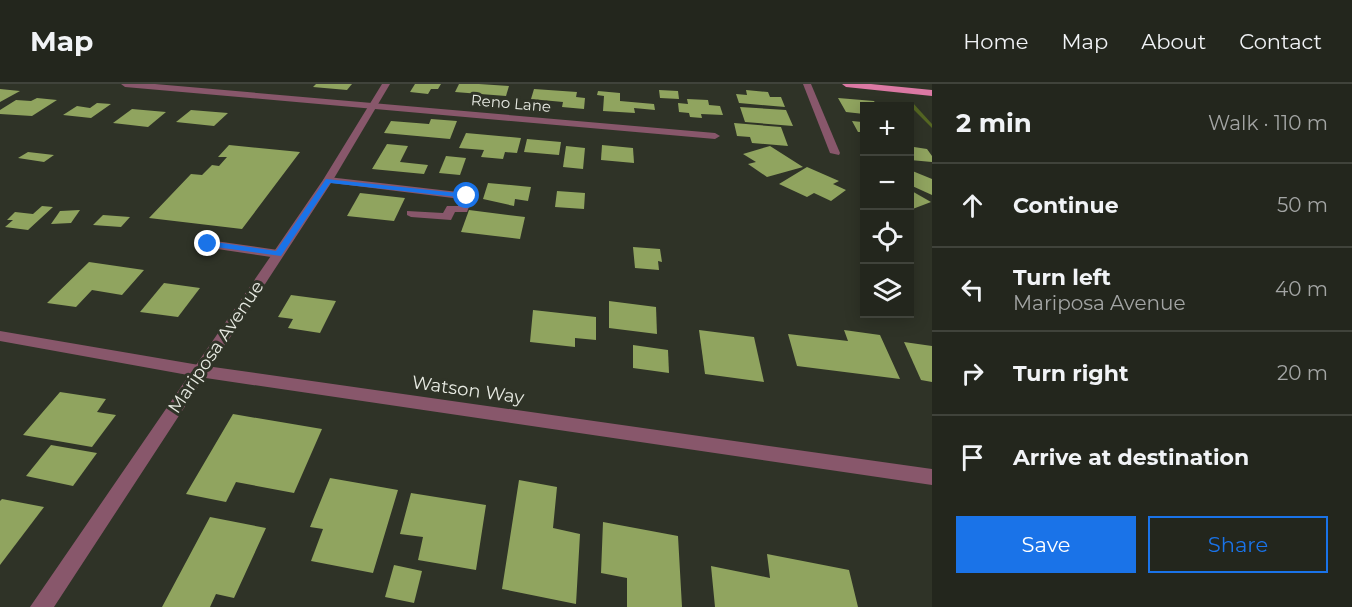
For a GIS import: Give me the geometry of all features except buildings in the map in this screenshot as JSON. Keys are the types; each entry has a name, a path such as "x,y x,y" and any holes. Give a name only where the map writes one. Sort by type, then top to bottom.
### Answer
{"main road":[{"path":"846,84 932,93"}],"street":[{"name":"Reno Lane","path":"125,84 715,136"},
{"name":"Mariposa Avenue","path":"41,607 328,180 386,84"},
{"path":"807,84 835,153"},
{"path":"328,180 467,196 463,210 451,208 447,217 411,213"},
{"path":"208,244 278,254"},
{"name":"Watson Way","path":"0,336 199,371 932,477"}],"waterway":[{"path":"914,107 932,127"}],"route":[{"path":"208,244 278,254 328,180 467,196"}]}
